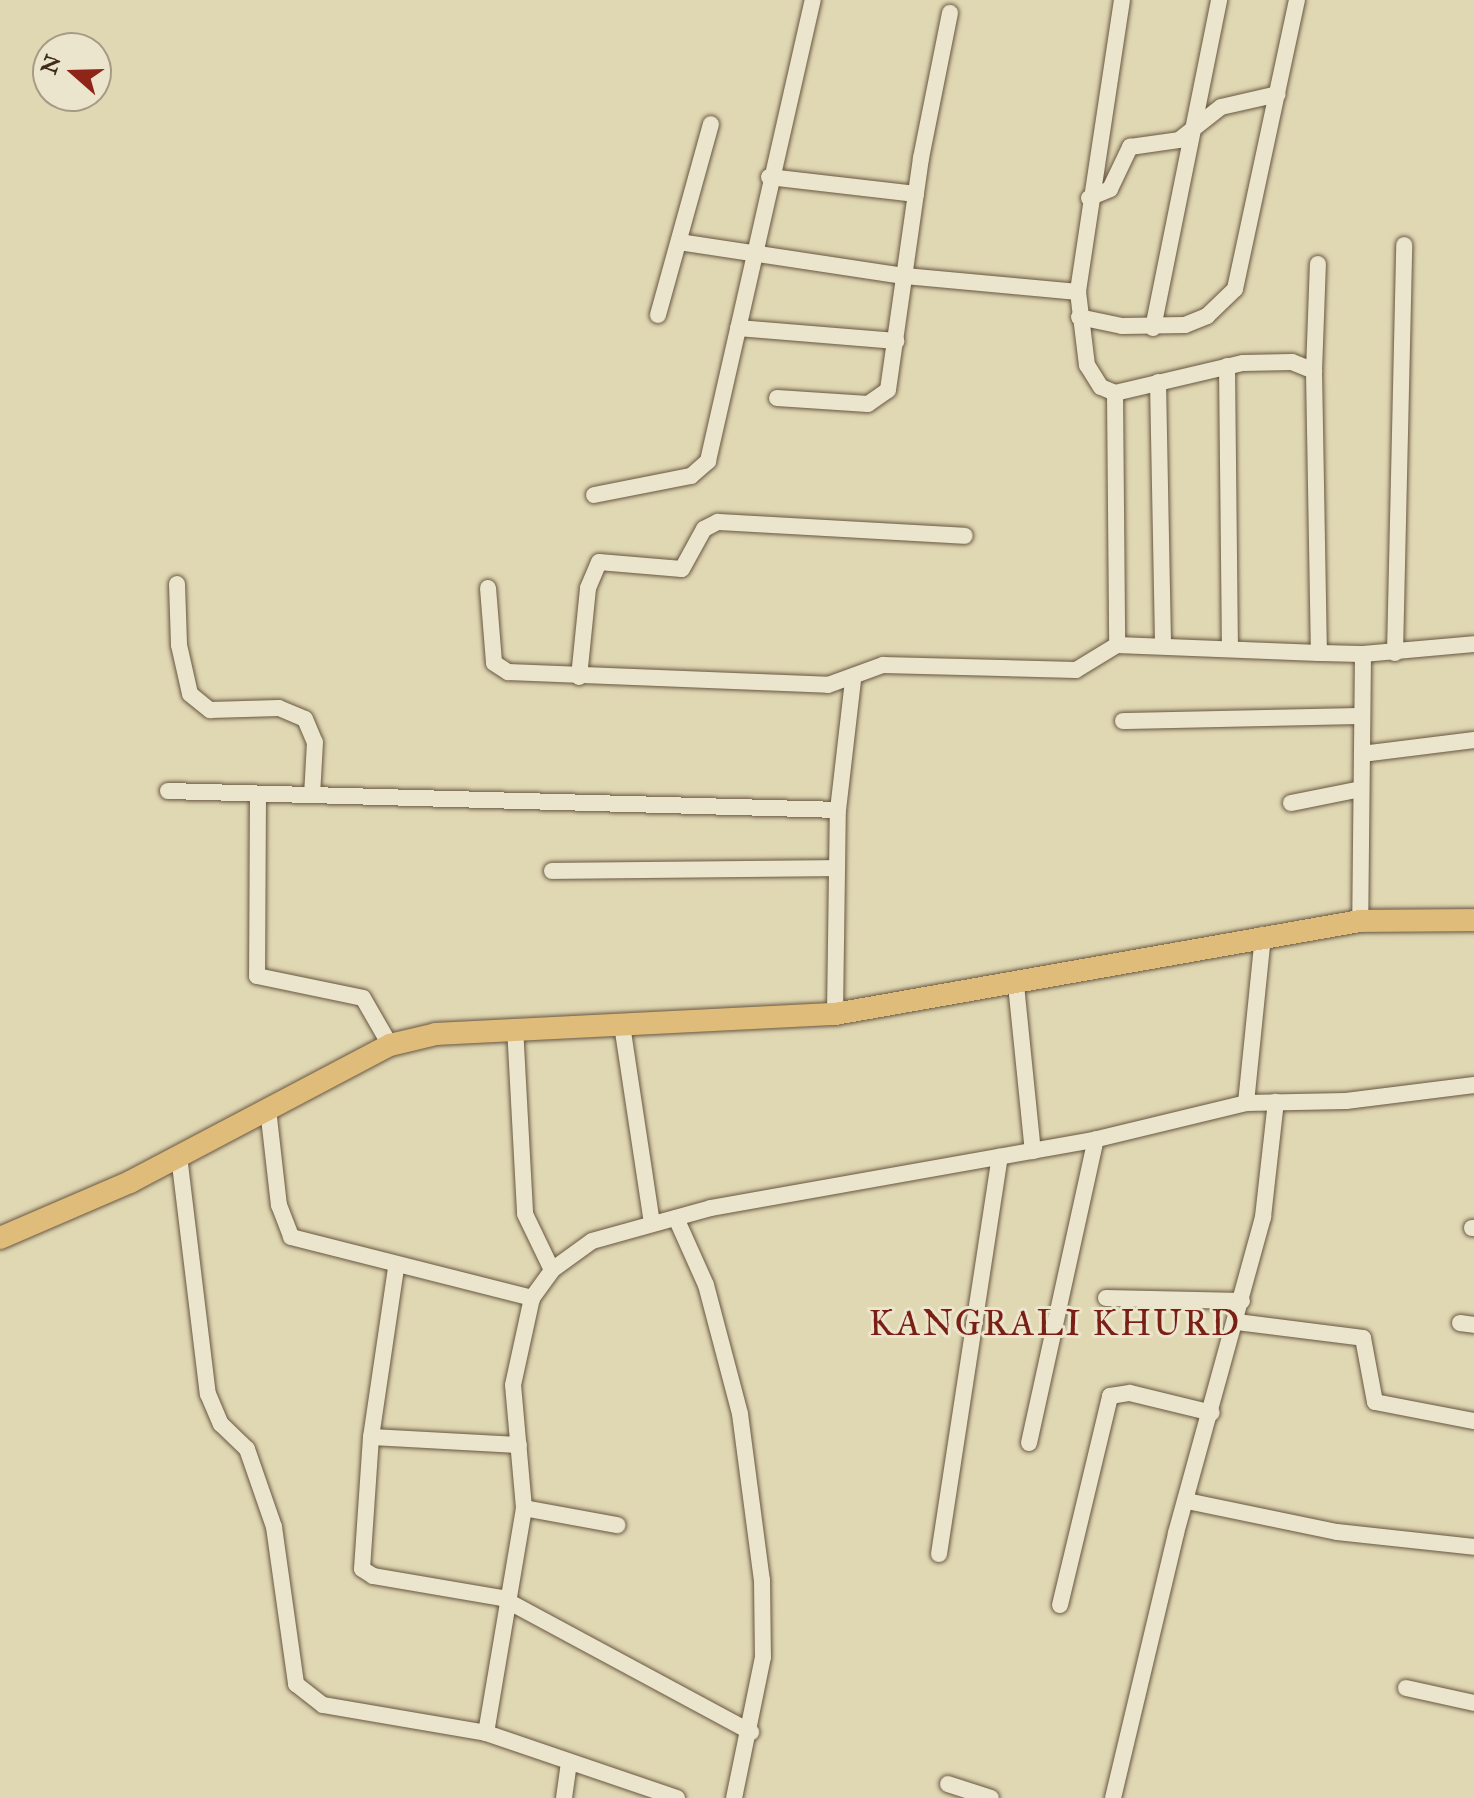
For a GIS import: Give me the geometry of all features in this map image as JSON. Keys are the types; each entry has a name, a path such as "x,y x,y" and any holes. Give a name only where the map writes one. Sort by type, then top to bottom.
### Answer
{"main road":[{"path":"0,1238 179,1156 390,1045 515,1027 835,1014 1016,985 1263,935 1360,921 1474,920"}],"street":[{"path":"594,495 691,476 704,467 755,253 769,177 813,0"},
{"path":"1122,0 1089,198 1078,292 1087,365 1101,387 1115,393 1227,366 1292,362 1314,371"},
{"path":"1153,328 1189,132 1219,0"},
{"path":"1079,317 1153,328 1207,316 1235,289 1297,0"},
{"path":"777,398 876,403 888,390 916,194 950,13"},
{"path":"1089,198 1110,189 1130,147 1179,140 1236,100 1278,94"},
{"path":"658,315 711,124"},
{"path":"769,177 916,194"},
{"path":"679,242 905,276 1078,292"},
{"path":"1395,653 1404,245"},
{"path":"1318,264 1314,371 1319,653"},
{"path":"738,328 896,341"},
{"path":"1227,366 1230,649"},
{"path":"1158,382 1163,646"},
{"path":"1115,393 1117,645"},
{"path":"579,677 588,588 599,562 682,569 704,529 718,522 965,536"},
{"path":"177,584 179,645 190,694 210,710 279,708 305,719 315,742 312,795"},
{"path":"488,588 494,663 508,672 694,684 853,680 883,665 1076,670 1117,645 1363,654 1474,644"},
{"path":"1360,921 1363,654"},
{"path":"835,1014 838,810 853,680"},
{"path":"1123,721 1362,716"},
{"path":"1362,754 1474,740"},
{"path":"1291,803 1361,789"},
{"path":"168,791 838,810"},
{"path":"258,794 257,976 363,998 390,1045"},
{"path":"552,871 837,868"},
{"path":"1246,1103 1263,935"},
{"path":"1016,985 1033,1151"},
{"path":"622,1025 652,1223"},
{"path":"515,1027 525,1214 552,1270"},
{"path":"486,1733 524,1508 513,1385 532,1298 552,1270 592,1241 652,1223 1096,1139 1246,1103 1346,1101 1474,1085"},
{"path":"1113,1798 1187,1501 1263,1217 1276,1102"},
{"path":"268,1109 285,1231 303,1242 396,1268 532,1298"},
{"path":"1029,1443 1096,1139"},
{"path":"179,1156 208,1394 221,1424 247,1449 274,1527 296,1684 323,1705 486,1733 677,1798"},
{"path":"939,1554 1000,1157"},
{"path":"676,1218 706,1285 740,1414 762,1580 763,1657 751,1732 734,1798"},
{"path":"396,1268 371,1437 362,1569 373,1576 510,1601 751,1732"},
{"path":"1106,1298 1242,1301"},
{"path":"1237,1322 1363,1338 1375,1402 1474,1421"},
{"path":"1060,1605 1110,1396 1130,1393 1212,1413"},
{"path":"371,1437 519,1445"},
{"path":"1187,1501 1337,1532 1474,1547"},
{"path":"524,1508 617,1525"},
{"path":"1406,1688 1474,1703"},
{"path":"564,1798 569,1762"},
{"path":"948,1784 991,1798"}],"district":[{"name":"KANGRALI KHURD","path":"1055,1324"}]}
